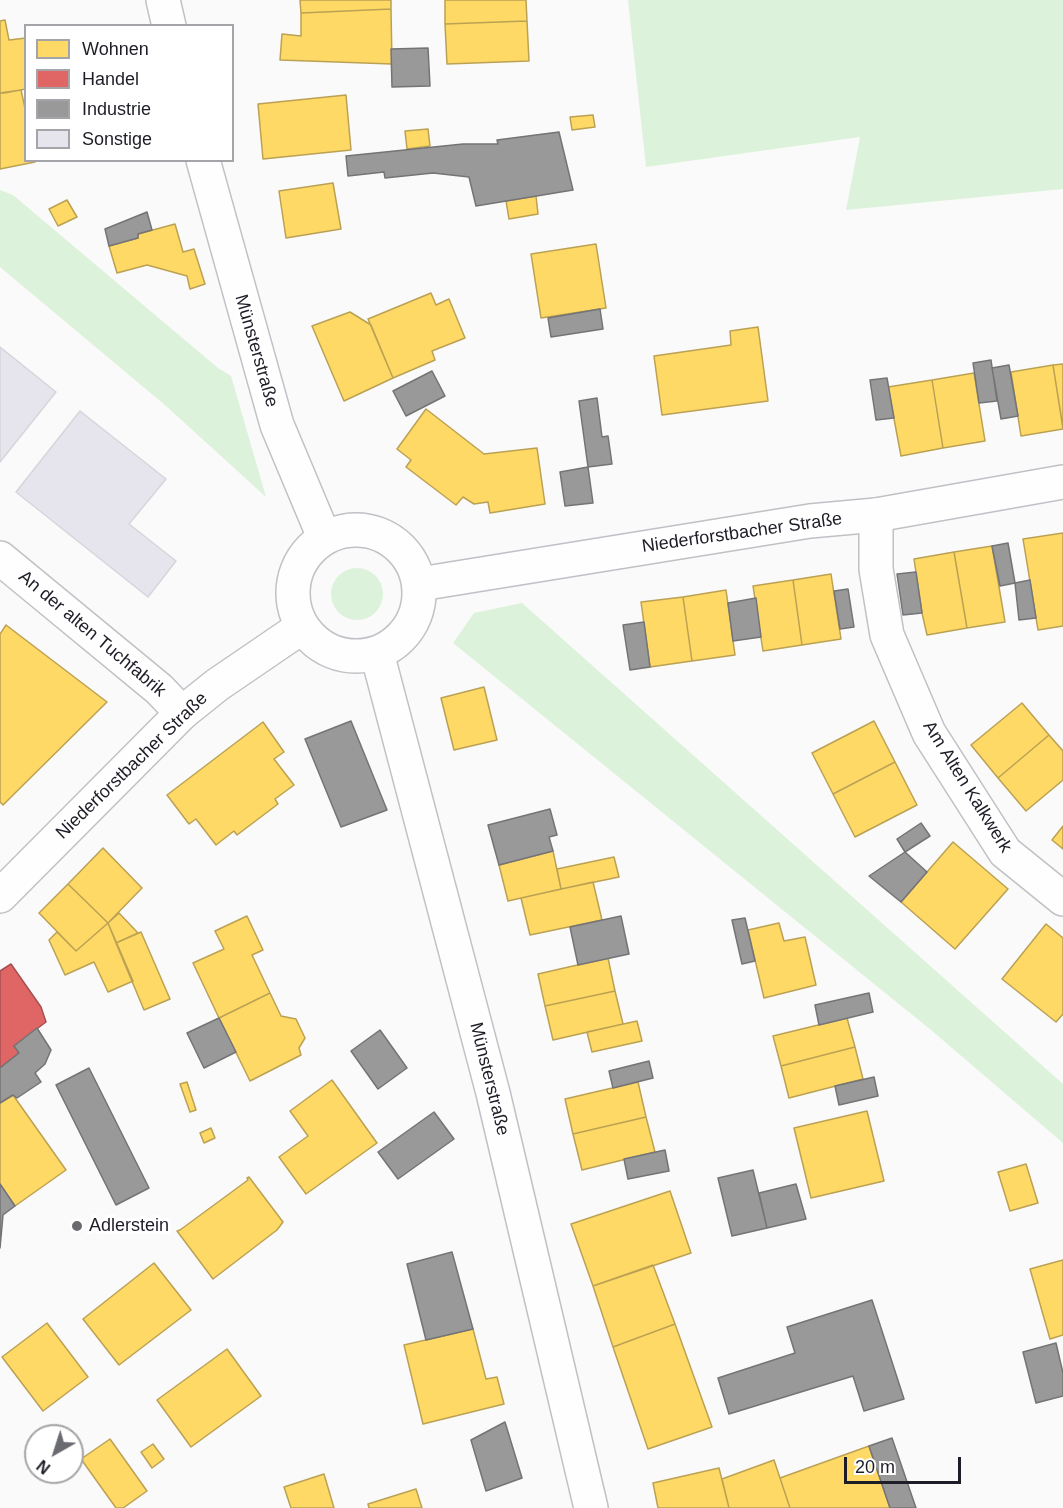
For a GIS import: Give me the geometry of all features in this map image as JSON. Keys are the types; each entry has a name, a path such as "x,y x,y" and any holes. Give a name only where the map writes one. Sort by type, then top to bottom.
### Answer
{"street":[{"path":"163,0 168,24"},
{"name":"Münsterstraße","path":"204,162 277,425 324,537"},
{"name":"Niederforstbacher Straße","path":"420,584 810,521 876,515 1063,482"},
{"name":"Am Alten Kalkwerk","path":"876,515 876,569 887,635 929,733 1005,852 1063,899"},
{"path":"348,529 368,530 388,538 410,558 420,584 420,607 411,627 397,641 377,653 356,656 336,653 316,643 302,627 293,602 295,577 307,553 324,537 348,529"},
{"name":"An der alten Tuchfabrik","path":"0,558 159,688 182,713"},
{"name":"Niederforstbacher Straße","path":"0,896 182,713 217,685 302,627"},
{"name":"Münsterstraße","path":"377,653 490,1082 591,1508"}],"green space":[{"path":"628,0 1063,0 1063,189 846,210 860,137 646,167"},
{"path":"0,190 13,195 218,368 231,376 266,497 166,406 0,267"},
{"path":"357,568 367,570 375,576 381,584 383,594 381,604 375,612 367,618 357,620 347,618 339,612 333,604 331,594 333,584 339,576 347,570"},
{"path":"522,603 1063,1084 1063,1143 931,1030 453,643 474,613"}],"building: Wohnen":[{"path":"300,0 391,0 391,9 301,13"},
{"path":"445,0 526,0 527,21 445,24"},
{"path":"391,9 392,64 280,60 282,34 301,36 301,13"},
{"path":"5,20 9,40 24,38 24,89 0,93 0,21"},
{"path":"527,21 529,61 447,64 445,24"},
{"path":"21,90 24,104 24,162 35,162 0,169 0,93"},
{"path":"346,95 351,150 263,159 258,104"},
{"path":"593,115 595,127 572,130 570,117"},
{"path":"428,129 430,146 407,149 405,131"},
{"path":"333,183 341,229 286,238 279,191"},
{"path":"536,196 538,214 509,219 506,201"},
{"path":"67,200 77,217 58,226 49,209"},
{"path":"175,224 183,252 194,249 205,284 190,289 187,276 147,265 117,273 109,246 138,238 138,234"},
{"path":"596,244 606,308 541,318 531,254"},
{"path":"431,293 436,305 449,299 465,338 432,351 435,360 393,378 368,319"},
{"path":"350,312 371,325 393,378 344,401 312,326"},
{"path":"758,327 768,401 662,415 654,356 731,345 730,331"},
{"path":"1063,364 1063,428 1053,365"},
{"path":"1053,365 1063,429 1021,436 1011,372"},
{"path":"974,373 985,441 943,448 932,380"},
{"path":"932,380 943,448 901,456 888,387"},
{"path":"426,409 484,454 537,448 545,504 490,513 488,502 474,504 463,497 456,505 406,467 411,460 397,449"},
{"path":"1063,533 1063,626 1038,630 1023,539"},
{"path":"992,546 1005,622 967,628 954,552"},
{"path":"954,552 967,628 927,635 914,559"},
{"path":"831,574 841,639 802,645 793,580"},
{"path":"793,580 802,645 763,651 753,586"},
{"path":"726,590 735,655 692,661 683,597"},
{"path":"683,597 692,661 650,667 641,602"},
{"path":"6,625 107,702 3,805 0,802 0,634"},
{"path":"484,687 497,740 454,750 441,698"},
{"path":"1022,703 1049,735 998,778 971,745"},
{"path":"874,721 895,762 833,794 812,753"},
{"path":"263,722 284,752 274,759 294,785 275,799 278,804 237,835 234,831 216,845 196,819 189,824 167,795"},
{"path":"1049,735 1063,751 1063,780 1026,811 998,778"},
{"path":"895,762 917,805 855,837 833,794"},
{"path":"1063,826 1063,849 1052,840"},
{"path":"953,842 1008,889 955,949 901,902"},
{"path":"103,848 142,888 108,923 68,884"},
{"path":"553,851 561,889 508,901 499,865"},
{"path":"614,857 619,877 561,889 557,869"},
{"path":"593,882 602,920 530,935 521,898"},
{"path":"68,884 108,923 76,951 39,913"},
{"path":"119,913 138,933 116,943 108,923"},
{"path":"247,916 263,950 252,955 270,993 219,1018 193,963 224,949 215,931"},
{"path":"108,923 133,981 108,992 94,962 65,975 49,940 57,932 76,951"},
{"path":"779,923 784,941 805,937 816,985 764,998 748,930"},
{"path":"1046,924 1063,938 1063,1014 1056,1022 1002,979"},
{"path":"141,932 170,999 144,1010 116,943"},
{"path":"608,958 615,991 545,1006 538,974"},
{"path":"615,991 623,1024 553,1040 545,1006"},
{"path":"270,993 281,1016 296,1019 305,1038 299,1048 301,1055 250,1081 219,1018"},
{"path":"847,1018 855,1047 781,1066 773,1036"},
{"path":"637,1021 642,1041 592,1052 587,1032"},
{"path":"855,1047 863,1079 789,1098 781,1066"},
{"path":"332,1080 377,1143 306,1194 279,1157 308,1136 290,1111"},
{"path":"187,1082 196,1110 190,1112 180,1084"},
{"path":"638,1082 646,1117 573,1134 565,1099"},
{"path":"13,1095 66,1170 15,1206 0,1184 0,1103"},
{"path":"867,1111 884,1181 811,1198 794,1128"},
{"path":"646,1117 655,1152 582,1170 573,1134"},
{"path":"211,1128 215,1138 204,1143 200,1133"},
{"path":"1026,1164 1038,1203 1010,1211 998,1172"},
{"path":"249,1177 283,1222 277,1230 213,1279 177,1231 248,1180"},
{"path":"670,1191 691,1253 593,1286 571,1224"},
{"path":"1063,1260 1063,1335 1050,1339 1030,1269"},
{"path":"154,1263 191,1310 119,1365 83,1319"},
{"path":"653,1265 675,1324 613,1347 593,1286"},
{"path":"47,1323 88,1377 43,1411 2,1357"},
{"path":"675,1324 712,1427 648,1449 613,1347"},
{"path":"473,1329 486,1379 497,1377 504,1404 423,1424 404,1345"},
{"path":"227,1349 261,1396 191,1447 157,1400"},
{"path":"110,1439 147,1491 123,1508 116,1508 84,1463 84,1457"},
{"path":"153,1444 164,1459 152,1468 141,1452"},
{"path":"869,1446 890,1508 790,1508 780,1478"},
{"path":"774,1460 790,1508 729,1508 722,1479"},
{"path":"719,1468 729,1508 658,1508 653,1483"},
{"path":"324,1474 334,1508 291,1508 284,1487"},
{"path":"416,1489 422,1508 369,1508 368,1504"}],"building: Handel":[{"path":"11,964 41,1007 46,1022 14,1046 19,1053 0,1068 0,971"}],"building: Industrie":[{"path":"428,48 430,86 392,87 391,49"},
{"path":"559,132 573,190 476,206 469,177 433,173 385,178 384,172 348,176 346,156 463,144 498,144 497,140"},
{"path":"147,212 152,230 138,234 138,238 109,246 105,229"},
{"path":"600,309 603,329 551,337 548,318"},
{"path":"991,360 997,401 979,403 973,363"},
{"path":"1009,365 1018,416 1001,419 992,368"},
{"path":"432,371 445,396 406,416 393,391"},
{"path":"887,378 894,418 876,420 870,380"},
{"path":"597,398 602,437 608,436 612,464 588,467 579,401"},
{"path":"588,467 593,503 565,506 560,472"},
{"path":"1008,543 1015,583 1000,586 992,546"},
{"path":"916,572 922,613 903,615 897,574"},
{"path":"1030,580 1036,618 1019,620 1015,583"},
{"path":"848,589 854,627 840,629 834,591"},
{"path":"756,598 761,637 733,641 728,603"},
{"path":"644,622 650,667 630,670 623,625"},
{"path":"351,721 387,810 341,827 305,739"},
{"path":"550,809 557,835 549,837 553,851 499,865 488,825"},
{"path":"921,823 930,836 905,852 897,839"},
{"path":"905,852 927,872 901,902 869,876"},
{"path":"621,916 629,954 578,965 570,927"},
{"path":"745,918 755,961 742,964 732,920"},
{"path":"869,993 873,1012 819,1025 815,1005"},
{"path":"219,1018 236,1052 204,1068 187,1033"},
{"path":"37,1028 51,1050 45,1064 35,1073 41,1082 17,1098 13,1095 0,1103 0,1068 19,1053 14,1046"},
{"path":"380,1030 407,1068 378,1089 351,1051"},
{"path":"649,1061 653,1078 613,1088 609,1071"},
{"path":"89,1068 149,1188 116,1205 56,1085"},
{"path":"874,1077 878,1096 839,1105 835,1086"},
{"path":"434,1112 454,1139 398,1179 378,1152"},
{"path":"665,1150 669,1171 628,1179 624,1159"},
{"path":"753,1170 767,1228 732,1236 718,1178"},
{"path":"0,1184 15,1206 3,1215 0,1248"},
{"path":"796,1184 806,1219 767,1228 759,1193"},
{"path":"452,1252 473,1329 426,1340 407,1264"},
{"path":"872,1300 904,1399 864,1411 853,1376 729,1414 718,1378 795,1353 787,1327"},
{"path":"1056,1343 1063,1373 1063,1396 1036,1403 1023,1352"},
{"path":"505,1422 522,1478 486,1491 471,1440"},
{"path":"892,1438 916,1508 890,1508 869,1446"}],"building: Sonstige":[{"path":"0,347 56,392 0,462"},
{"path":"80,411 166,479 129,524 176,561 148,597 16,492"}],"place":[{"name":"Adlerstein","path":"77,1226"}]}
